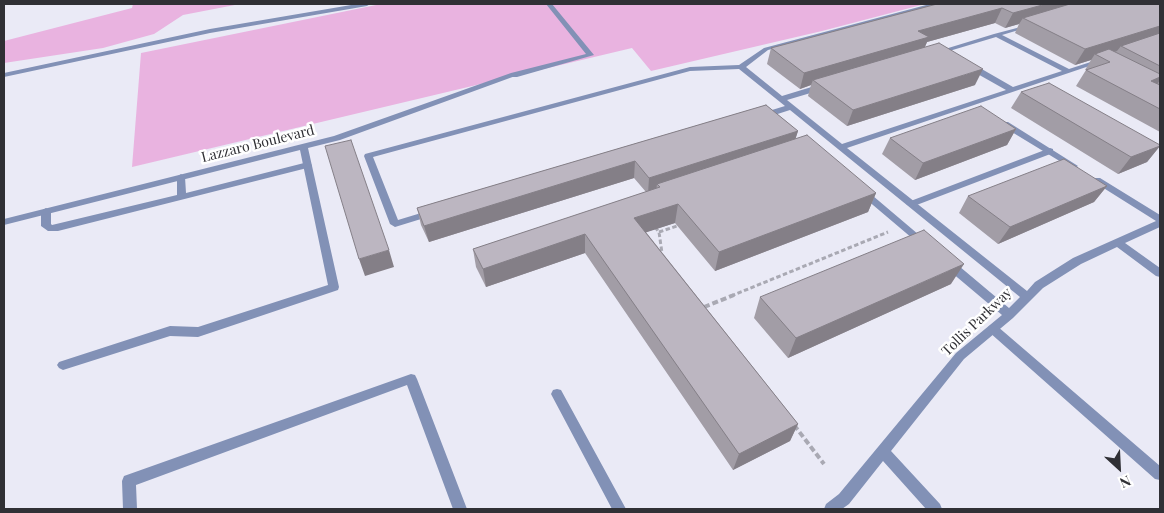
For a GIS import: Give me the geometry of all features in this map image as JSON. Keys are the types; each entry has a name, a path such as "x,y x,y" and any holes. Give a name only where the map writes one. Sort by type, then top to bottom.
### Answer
{"street":[{"path":"4,75 210,30 368,4"},
{"name":"Lazzaro Boulevard","path":"4,222 337,138 514,75 590,55 549,4"},
{"path":"442,210 395,224 368,156 690,69 741,67 766,49 936,4"},
{"path":"932,54 1033,24"},
{"path":"996,35 1068,72"},
{"path":"942,51 950,55"},
{"path":"840,147 976,106 1012,90 1100,61 1108,62"},
{"path":"965,64 1012,90"},
{"path":"741,67 1026,296"},
{"path":"1040,81 1049,86"},
{"path":"782,99 829,85"},
{"path":"753,118 791,107"},
{"path":"995,118 1084,172"},
{"path":"63,365 170,331 198,332 334,287 304,147"},
{"path":"911,204 1050,151"},
{"path":"46,211 46,226 51,229 58,228 308,165"},
{"path":"1092,177 1160,219"},
{"path":"181,178 182,197"},
{"path":"852,183 926,245"},
{"name":"Tollis Parkway","path":"831,509 844,499 960,356 1009,315 1026,296 1039,285 1077,261 1160,223"},
{"path":"1117,242 1160,273"},
{"path":"941,258 1009,315"},
{"path":"993,328 1160,474"},
{"path":"130,509 130,481 411,379 460,509"},
{"path":"558,394 619,509"},
{"path":"883,450 935,509"}],"path":[{"path":"659,232 687,223"},
{"path":"653,225 659,232 661,251 666,258"},
{"path":"704,307 903,226"},
{"path":"698,300 710,315"},
{"path":"788,417 824,464"}],"shaded area":[{"path":"133,4 240,4 183,15 154,34 103,48 4,63 4,41 132,8"},
{"path":"381,4 925,4 822,31 651,71 632,48 132,167 141,53"}],"building":[{"path":"937,4 1046,4 1013,13 1002,8 918,31 929,37 804,73 771,48"},
{"path":"1070,4 1160,4 1160,26 1085,49 1023,18"},
{"path":"1160,33 1160,66 1121,46"},
{"path":"939,43 983,69 853,110 813,80"},
{"path":"1109,49 1160,74 1160,77 1151,81 1160,85 1160,109 1086,70 1110,62 1095,54"},
{"path":"1049,83 1160,146 1131,157 1021,92"},
{"path":"766,105 798,131 649,178 635,161 424,226 417,208"},
{"path":"981,106 1016,129 923,163 890,138"},
{"path":"807,135 876,193 719,252 678,204 634,218 798,424 739,454 585,234 483,269 473,249 660,187 657,184"},
{"path":"351,140 389,250 359,259 325,146"},
{"path":"1064,159 1107,186 1010,227 968,196"},
{"path":"924,230 964,264 796,338 760,297"}]}
